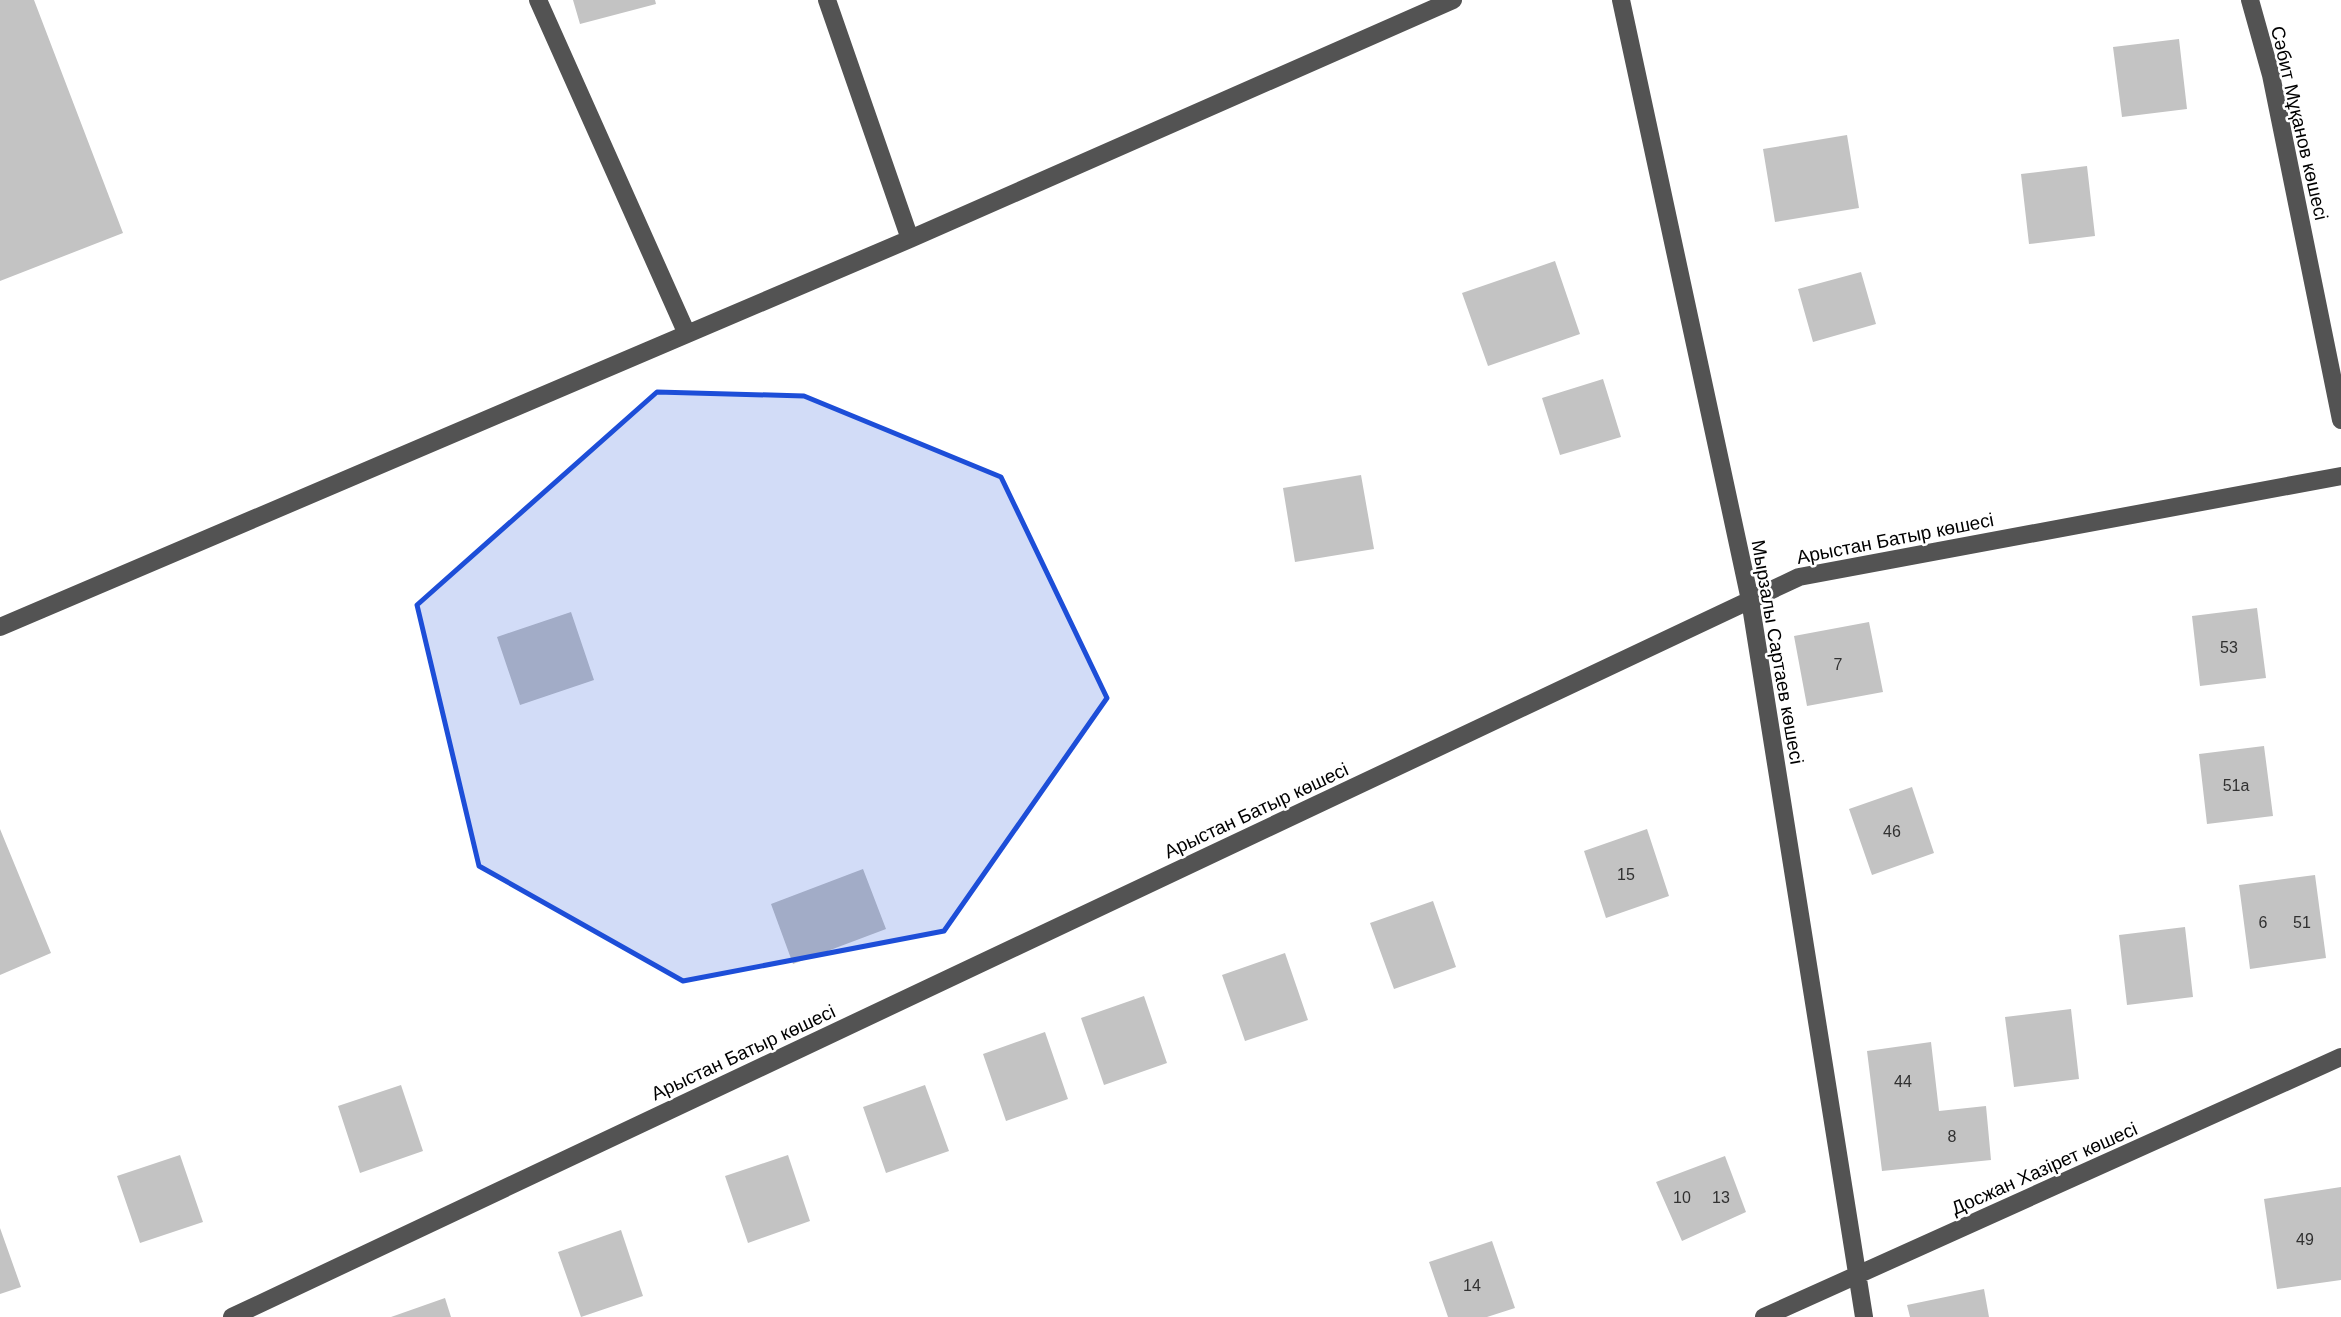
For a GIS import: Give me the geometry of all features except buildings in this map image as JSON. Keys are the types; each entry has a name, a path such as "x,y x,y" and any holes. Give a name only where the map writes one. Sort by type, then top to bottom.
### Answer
{"street":[{"path":"538,0 687,334"},
{"path":"827,0 910,239"},
{"path":"0,626 910,239 1453,0"},
{"name":"Мырзалы Сартаев көшесі","path":"1620,0 1750,600 1864,1317"},
{"name":"Сәбит Мұқанов көшесі","path":"2250,0 2271,75 2341,420"},
{"name":"Арыстан Батыр көшесі","path":"232,1317 1799,577 2341,476"},
{"name":"Досжан Хазірет көшесі","path":"1764,1317 2341,1057"}],"highlighted area":[{"path":"657,392 804,396 1001,477 1107,698 944,931 683,981 479,866 417,605"}]}
